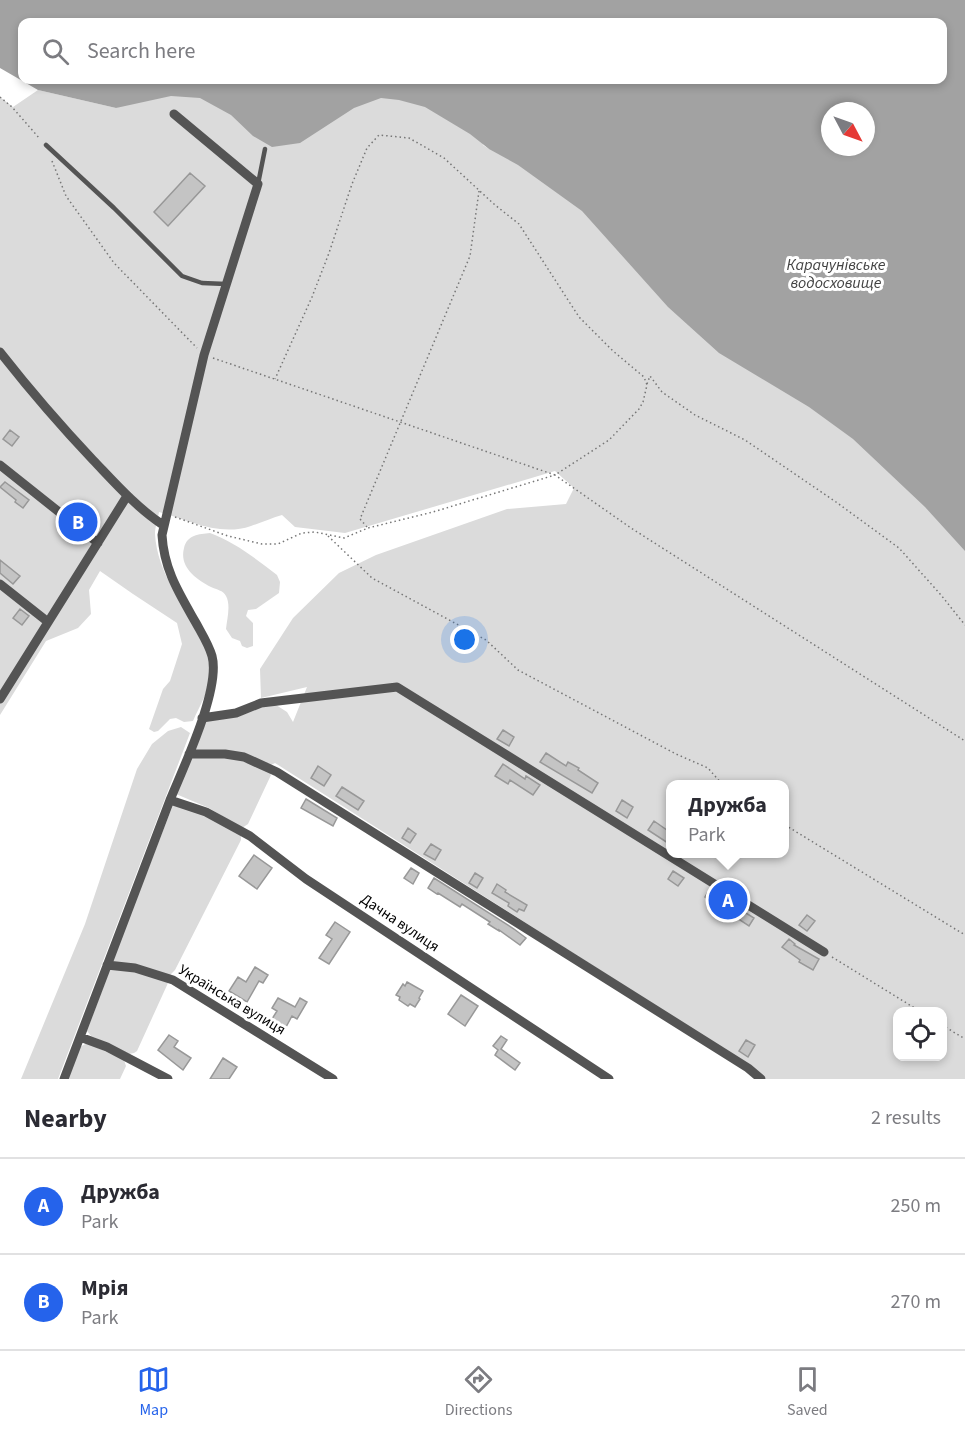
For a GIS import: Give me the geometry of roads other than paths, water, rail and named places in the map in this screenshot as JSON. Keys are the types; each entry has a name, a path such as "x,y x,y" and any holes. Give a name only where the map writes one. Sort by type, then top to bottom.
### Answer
{"street":[{"path":"64,1079 189,754 213,686 215,669 206,641 168,569 162,551 162,535 204,355 258,184 174,114"},
{"path":"0,352 34,395 127,496 163,525"},
{"path":"0,465 98,543"},
{"path":"0,699 127,496"},
{"path":"0,584 48,622"},
{"path":"202,718 236,713 261,703 397,687 666,854"},
{"path":"189,754 225,754 244,757 277,772 748,1068 761,1079"},
{"name":"Дачна вулиця","path":"170,800 206,812 250,836 306,879 609,1079"},
{"path":"673,858 825,952"},
{"name":"Українська вулиця","path":"107,965 135,968 173,980 333,1079"},
{"path":"80,1037 107,1047 168,1079"}],"lane":[{"path":"46,145 114,208 182,276 202,283 226,284"},
{"path":"258,184 265,149"}],"water":[{"name":"Карачунівське водосховище","path":"0,0 965,0 965,551 925,507 853,439 809,407 719,353 668,307 582,211 518,165 425,107 381,98 354,108 300,143 272,147 253,136 231,115 200,98 171,96 116,108 38,90 28,84 947,84 947,18 18,18 18,78 0,68"}],"place":[{"name":"Мрія","path":"78,522"},
{"name":"Дружба","path":"728,900"}]}
